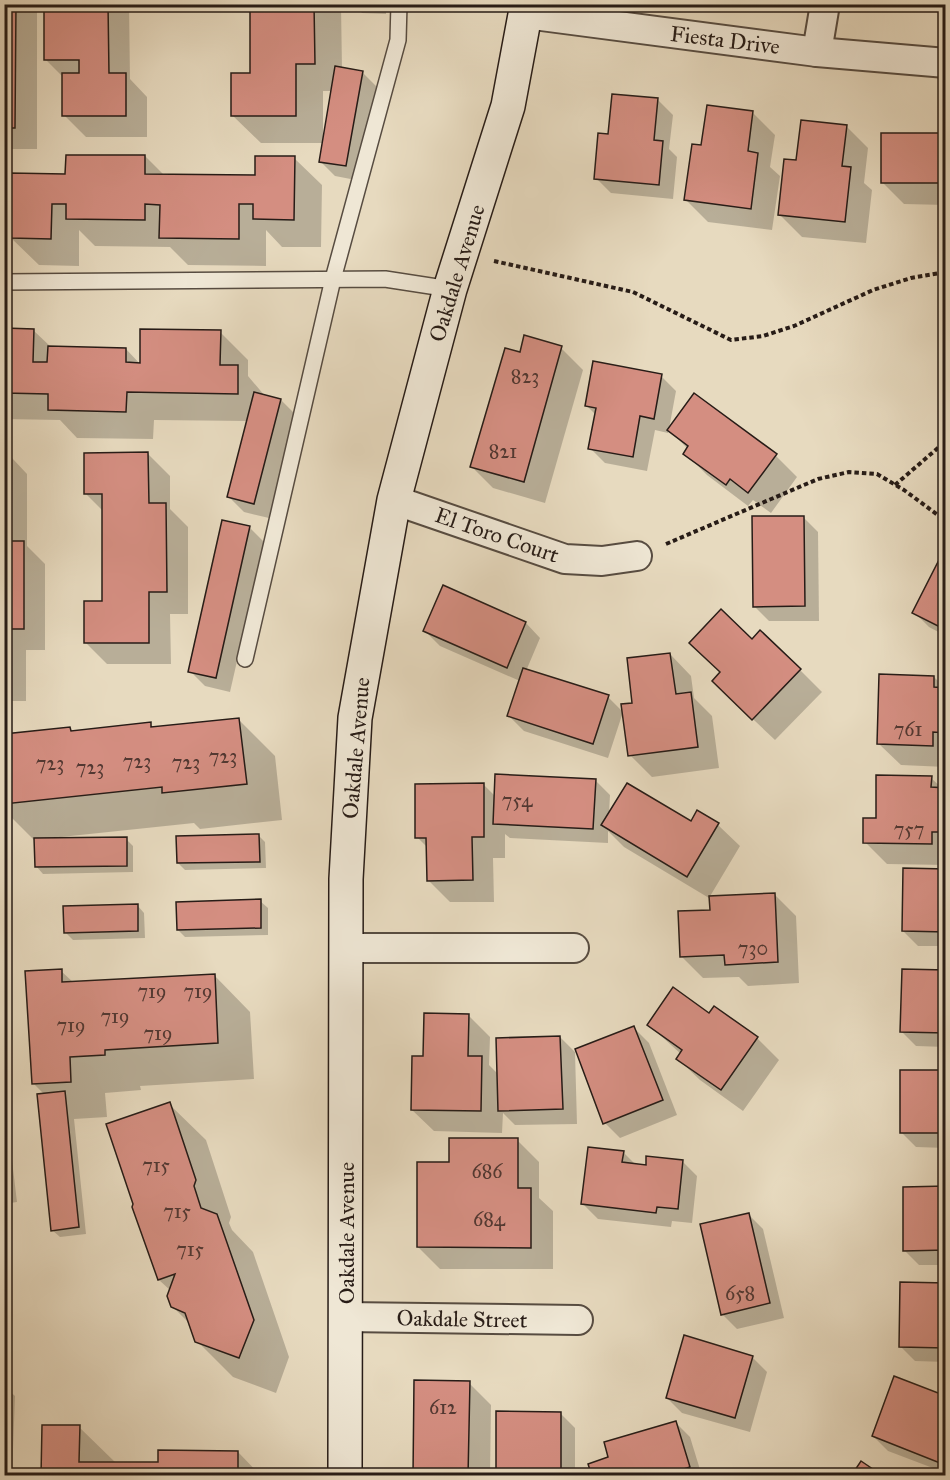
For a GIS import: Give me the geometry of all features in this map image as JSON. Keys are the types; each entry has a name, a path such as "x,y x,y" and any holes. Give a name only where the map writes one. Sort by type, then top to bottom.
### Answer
{"street":[{"path":"817,52 825,4"},
{"name":"Fiesta Drive","path":"526,9 817,52 945,63"},
{"name":"Oakdale Avenue","path":"345,1476 346,879 355,718 394,500 450,289 508,106 526,9"},
{"name":"El Toro Court","path":"394,500 565,559 602,561 637,556"},
{"path":"346,948 574,948"},
{"name":"Oakdale Street","path":"345,1317 578,1320"}],"lane":[{"path":"245,659 333,279 398,40 399,4"},
{"path":"4,282 386,279 450,289"}],"path":[{"path":"461,254 633,292 731,340 763,336 794,326 873,290 911,278 945,272"},
{"path":"895,485 945,441"},
{"path":"637,556 818,478 849,472 877,474 945,521"}],"building":[{"path":"4,4 16,4 15,128 4,128"},
{"path":"44,4 108,4 109,73 126,73 126,116 62,116 62,73 79,73 79,60 44,60"},
{"path":"250,4 314,4 315,64 296,64 296,116 231,116 231,73 250,73"},
{"path":"335,66 363,71 346,166 319,162"},
{"path":"612,94 658,98 654,140 663,141 659,185 594,179 598,133 608,134"},
{"path":"707,105 753,111 748,151 758,153 751,209 684,200 692,144 701,145"},
{"path":"801,120 847,125 842,166 851,167 845,222 778,215 784,159 796,160"},
{"path":"881,133 946,133 946,183 881,183"},
{"path":"66,155 145,155 145,174 255,175 255,156 295,156 294,220 253,219 253,204 239,204 239,239 159,238 160,205 145,204 145,220 66,219 66,204 52,204 51,239 10,238 10,173 65,174"},
{"path":"4,328 34,329 33,362 47,362 48,346 126,348 126,362 140,363 140,329 221,330 220,365 238,365 238,394 127,392 126,412 48,410 48,394 4,393"},
{"path":"524,335 562,346 524,482 470,467 505,348 520,352"},
{"path":"593,361 662,374 654,419 640,416 633,457 588,449 596,408 585,406"},
{"path":"254,392 281,399 254,504 227,497"},
{"path":"694,393 777,454 748,493 730,479 726,485 683,454 688,446 667,430"},
{"path":"4,450 6,450 6,541 24,541 24,629 5,629 5,680"},
{"path":"148,452 149,503 166,503 167,592 149,592 149,643 84,643 84,601 102,601 102,494 84,494 84,453"},
{"path":"752,516 804,516 805,606 753,607"},
{"path":"222,520 250,526 216,678 188,672"},
{"path":"944,550 946,551 946,630 912,613"},
{"path":"443,585 526,622 507,668 423,631"},
{"path":"721,609 752,639 760,630 801,669 752,720 712,681 720,672 689,643"},
{"path":"670,653 676,694 691,692 698,747 628,756 621,704 632,703 627,658"},
{"path":"523,668 609,695 593,744 507,716"},
{"path":"879,674 934,676 934,687 946,688 946,733 933,732 933,746 877,744"},
{"path":"239,718 247,784 162,793 162,787 4,804 4,734 70,727 71,731 151,722 151,727"},
{"path":"495,774 596,779 593,829 493,824"},
{"path":"876,775 932,776 931,787 946,788 946,832 932,832 932,844 863,843 863,818 876,818"},
{"path":"484,783 484,837 472,837 473,880 427,881 426,838 415,838 415,784"},
{"path":"627,783 691,821 697,810 719,823 687,877 601,825"},
{"path":"259,834 260,862 177,863 176,836"},
{"path":"127,837 127,866 35,867 34,838"},
{"path":"903,868 946,869 946,932 902,931"},
{"path":"775,893 778,962 725,965 724,955 680,957 678,911 710,910 709,896"},
{"path":"261,899 261,928 177,930 176,902"},
{"path":"138,904 138,931 64,933 63,906"},
{"path":"62,969 62,982 215,974 218,1043 105,1050 105,1055 70,1057 71,1082 32,1084 25,971"},
{"path":"902,969 946,970 946,1033 900,1032"},
{"path":"673,987 709,1013 714,1006 758,1037 721,1090 676,1059 682,1050 647,1025"},
{"path":"424,1013 469,1014 468,1056 482,1056 481,1111 411,1110 412,1056 423,1056"},
{"path":"634,1026 663,1100 603,1124 575,1049"},
{"path":"560,1036 563,1109 498,1111 496,1038"},
{"path":"900,1070 946,1070 946,1133 900,1133"},
{"path":"65,1091 79,1227 51,1231 37,1094"},
{"path":"170,1102 196,1180 194,1186 201,1208 217,1214 254,1320 239,1358 195,1342 185,1313 171,1307 167,1296 175,1274 158,1280 106,1124"},
{"path":"449,1138 518,1138 518,1188 531,1188 531,1248 417,1247 417,1162 449,1162"},
{"path":"4,1146 11,1196 4,1196"},
{"path":"588,1147 624,1151 622,1162 646,1165 646,1156 683,1160 678,1209 657,1207 656,1213 581,1204"},
{"path":"946,1186 946,1250 903,1251 903,1187"},
{"path":"749,1213 770,1303 721,1315 700,1224"},
{"path":"900,1282 946,1283 946,1348 899,1347"},
{"path":"684,1335 753,1356 735,1418 666,1398"},
{"path":"894,1376 946,1396 946,1447 940,1463 872,1436"},
{"path":"414,1380 470,1381 468,1476 413,1476"},
{"path":"4,1388 8,1388 6,1470 4,1470"},
{"path":"496,1411 561,1412 561,1476 496,1476"},
{"path":"676,1421 690,1467 662,1476 592,1476 588,1464 608,1457 604,1442"},
{"path":"42,1425 80,1425 79,1462 158,1462 158,1450 238,1451 238,1476 41,1476"},
{"path":"861,1461 883,1476 851,1476"}]}
